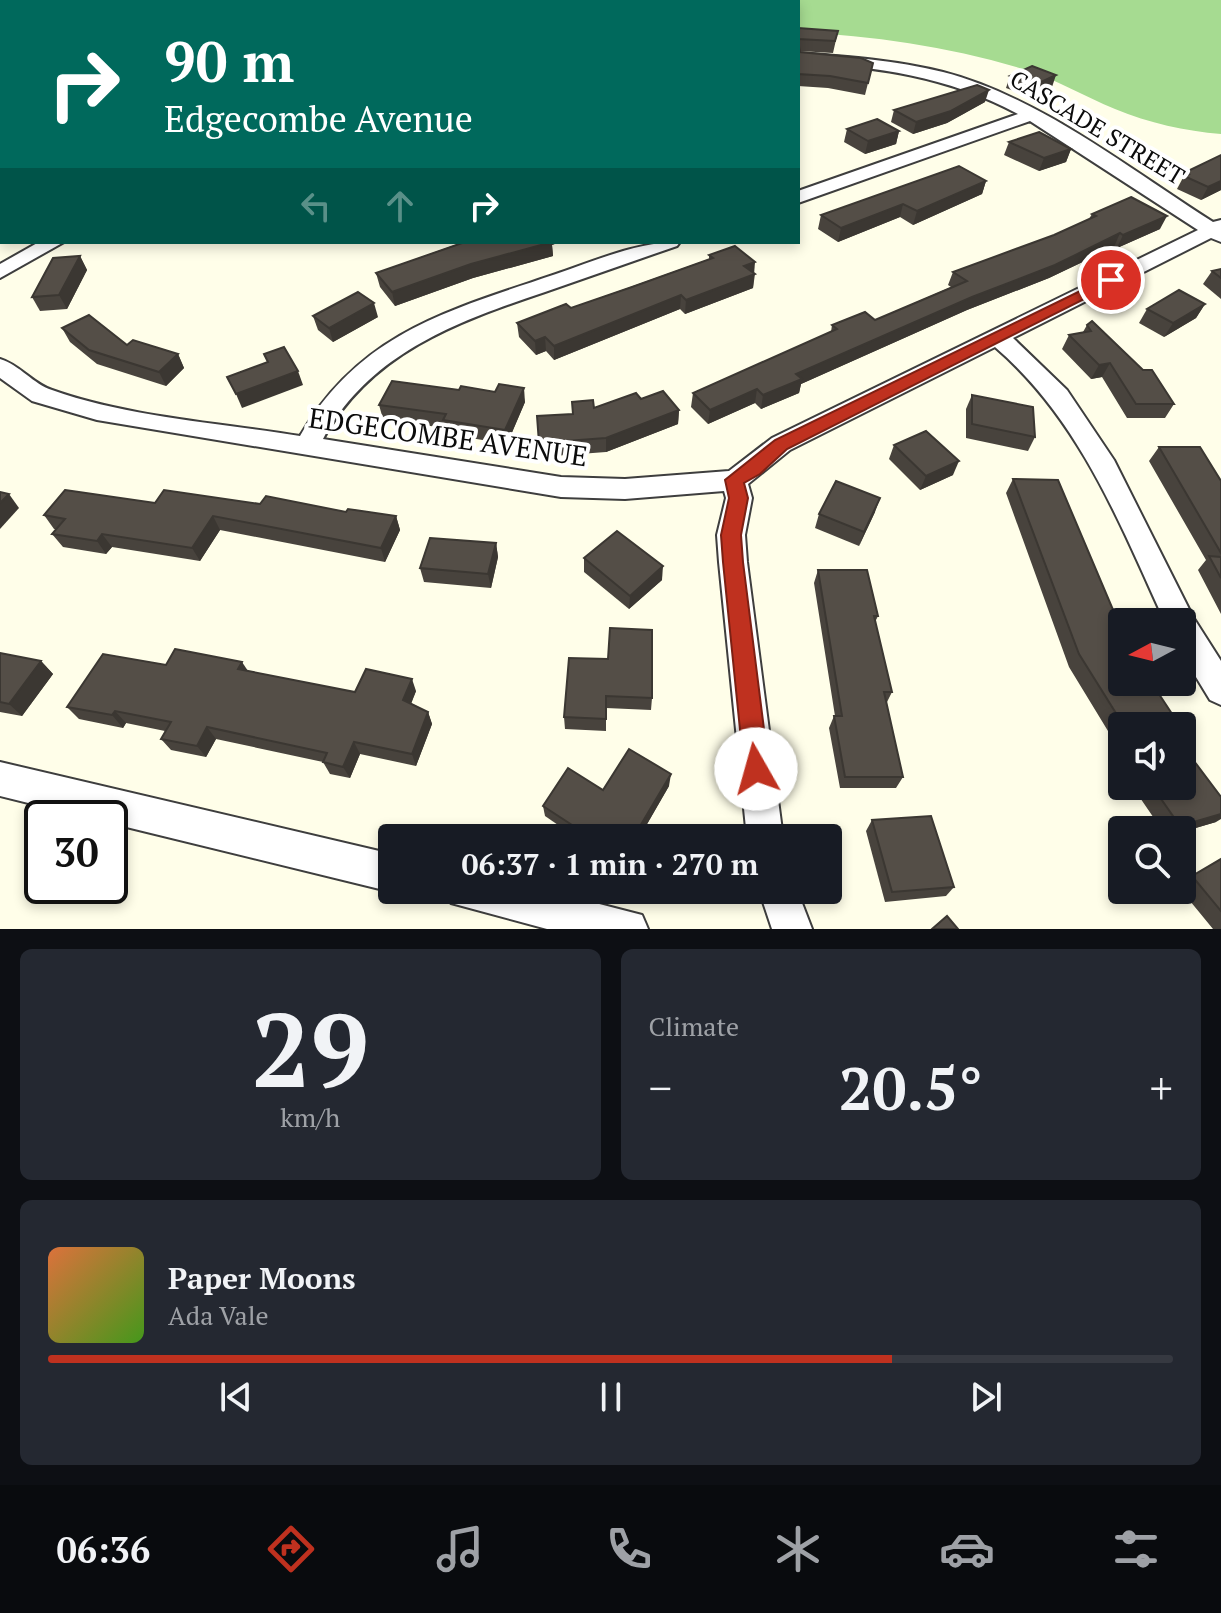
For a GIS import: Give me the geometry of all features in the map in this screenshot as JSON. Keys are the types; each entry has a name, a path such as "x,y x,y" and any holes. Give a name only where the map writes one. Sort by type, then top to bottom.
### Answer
{"street":[{"name":"CASCADE STREET","path":"800,57 872,62 916,70 990,93 1033,114 1218,230"},
{"path":"800,196 1033,114"},
{"path":"763,824 733,562 731,535 739,498 734,480 753,469 781,444 996,336 1218,230"},
{"path":"0,272 50,244"},
{"path":"306,447 345,387 392,348 423,329 458,314 664,244"},
{"path":"996,336 1036,368 1082,426 1173,608"},
{"name":"EDGECOMBE AVENUE","path":"0,367 40,395 97,412 561,487 625,489 734,480"},
{"path":"1196,649 1221,690"},
{"path":"0,779 378,870"},
{"path":"523,904 628,929"},
{"path":"783,904 792,929"}],"green space":[{"path":"800,0 1221,0 1221,134 1141,118 1037,74 998,62 942,49 856,36 800,32"}],"building":[{"path":"800,28 838,31 835,41 800,39"},
{"path":"800,52 861,58 873,63 868,83 800,74"},
{"path":"1032,66 1056,75 1035,85 1010,76"},
{"path":"977,85 989,90 951,111 916,122 894,110"},
{"path":"877,119 899,131 868,141 847,129"},
{"path":"1039,132 1071,149 1044,158 1009,142"},
{"path":"1221,155 1221,181 1208,187 1184,176 1189,174 1186,172"},
{"path":"959,166 986,181 917,211 903,204 841,228 821,215"},
{"path":"1131,197 1167,216 1123,235 1120,233 1055,265 972,297 796,374 802,379 763,395 757,389 710,410 693,393 837,329 832,325 865,312 875,320 967,281 953,272 1054,235"},
{"path":"459,244 545,244 471,264 392,292 376,273"},
{"path":"735,246 755,262 744,266 755,274 686,300 681,295 554,346 545,337 535,341 517,323 566,304 571,308 632,287 713,258 709,255"},
{"path":"80,256 59,295 32,297 53,258"},
{"path":"1221,269 1221,278 1212,271"},
{"path":"1179,290 1205,304 1173,323 1147,309"},
{"path":"358,292 374,303 329,328 313,316"},
{"path":"89,315 127,345 133,340 178,354 159,372 89,350 62,328"},
{"path":"1092,321 1143,370 1152,370 1174,404 1136,404 1110,363 1099,365 1069,335 1091,331 1087,325"},
{"path":"284,347 298,371 236,394 227,377 268,362 264,354"},
{"path":"392,381 495,392 499,384 524,388 505,430 443,420 446,414 379,405"},
{"path":"663,391 679,410 606,438 539,443 537,416 573,414 572,402 593,400 594,408 636,393 641,399"},
{"path":"972,395 1033,407 1035,437 972,424"},
{"path":"926,431 959,461 926,476 894,445"},
{"path":"1159,447 1200,447 1221,481 1221,553"},
{"path":"1013,479 1058,480 1112,608 1108,608 1108,696 1160,696 1171,712 1115,712 1079,654"},
{"path":"836,481 880,498 864,532 819,514"},
{"path":"65,490 155,503 164,490 260,504 266,496 346,512 348,509 396,516 381,548 213,516 192,548 102,534 97,541 52,534 65,519 44,515"},
{"path":"0,492 9,494 0,503"},
{"path":"617,531 663,566 630,596 584,558"},
{"path":"430,538 496,543 488,574 420,568"},
{"path":"1209,556 1221,557 1221,578"},
{"path":"818,570 867,570 892,692 884,692 903,777 845,777 834,716 842,716"},
{"path":"610,628 652,630 652,698 606,696 606,719 564,717 569,658 608,659"},
{"path":"175,649 242,662 238,669 355,692 366,669 412,679 403,700 428,712 412,754 354,742 343,767 323,762 327,753 207,727 197,746 161,739 171,722 115,711 112,715 67,707 103,654 166,665"},
{"path":"0,653 41,661 9,704 0,702"},
{"path":"629,749 671,774 641,824 571,824 543,806 568,768 603,790"},
{"path":"1196,764 1221,797 1221,814 1196,821 1196,816 1173,816 1162,800 1196,800"},
{"path":"931,816 954,887 892,892 872,820"},
{"path":"1221,859 1221,911 1196,881 1196,874"},
{"path":"947,916 958,929 932,929"}],"route":[{"path":"756,769 733,562 731,535 739,498 734,480 753,469 781,444 1111,280"}]}
